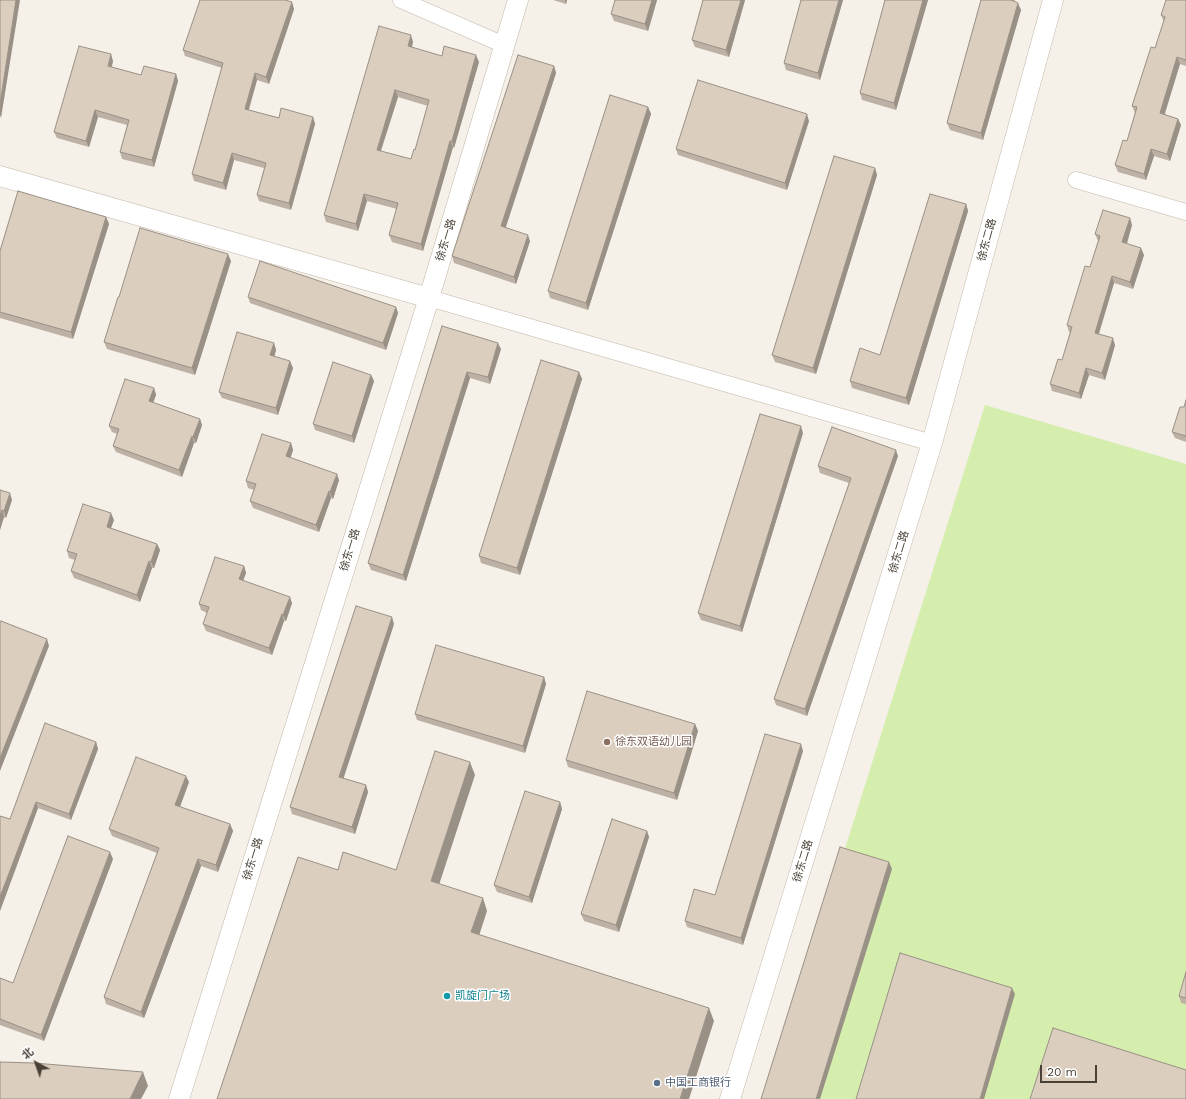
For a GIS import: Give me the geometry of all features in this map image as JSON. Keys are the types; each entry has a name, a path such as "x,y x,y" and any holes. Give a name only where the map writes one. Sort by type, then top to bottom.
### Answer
{"street":[{"path":"401,0 504,45"},
{"name":"徐东一路","path":"179,1099 428,298 518,0"},
{"name":"徐东二路","path":"730,1099 932,444 1053,0"},
{"path":"0,176 932,444"},
{"path":"1076,180 1186,212"}],"green space":[{"path":"985,405 1186,464 1186,1099 766,1099"}],"building":[{"path":"0,0 16,0 0,104"},
{"path":"200,0 285,0 292,2 266,77 255,73 245,109 279,118 281,108 313,117 289,203 257,195 266,163 232,153 223,183 192,174 223,63 183,50"},
{"path":"615,0 652,0 645,24 611,14"},
{"path":"703,0 741,0 726,50 692,40"},
{"path":"801,0 839,0 818,73 784,63"},
{"path":"885,0 923,0 894,103 860,93"},
{"path":"981,0 1011,0 1018,3 981,133 947,123"},
{"path":"1166,0 1186,0 1186,60 1177,57 1160,113 1178,119 1167,154 1151,149 1144,174 1115,165 1123,140 1127,141 1137,107 1132,106 1151,47 1155,48 1165,17 1161,15"},
{"path":"379,26 411,35 408,46 442,56 444,46 476,55 421,244 389,235 398,203 364,194 356,224 324,215","holes":["395,90 429,100 411,159 377,150"]},
{"path":"79,46 111,54 108,66 141,75 144,66 176,74 152,160 120,152 129,120 95,110 86,141 54,132"},
{"path":"518,55 554,66 501,226 528,235 514,277 452,256"},
{"path":"698,80 807,114 785,183 676,149"},
{"path":"610,95 648,107 586,303 548,291"},
{"path":"834,156 875,168 813,368 772,355"},
{"path":"18,191 106,217 71,332 0,312 0,251"},
{"path":"930,194 966,204 906,398 850,381 860,348 880,355"},
{"path":"1103,210 1130,218 1122,242 1141,248 1130,282 1112,276 1095,333 1113,338 1102,373 1086,368 1079,393 1050,384 1058,359 1062,360 1072,327 1067,325 1085,266 1090,267 1100,236 1095,234"},
{"path":"140,228 228,254 192,368 104,342"},
{"path":"260,261 396,307 383,343 248,297"},
{"path":"442,326 498,343 488,377 467,372 403,575 368,563"},
{"path":"237,332 274,343 270,355 290,361 276,408 219,392"},
{"path":"541,360 579,372 517,568 479,556"},
{"path":"333,362 371,375 352,436 313,424"},
{"path":"125,379 154,388 149,401 200,419 179,470 113,446 119,429 109,426"},
{"path":"1186,400 1186,436 1172,432 1180,407 1184,407"},
{"path":"760,414 801,426 740,626 698,613"},
{"path":"832,427 896,450 805,709 774,699 851,478 818,466"},
{"path":"262,434 291,443 286,456 337,474 316,525 250,501 256,484 246,481"},
{"path":"0,490 10,493 4,511 2,510 0,516"},
{"path":"83,504 111,513 107,527 157,544 151,562 149,561 137,595 71,571 77,554 67,551"},
{"path":"215,557 244,566 239,579 290,597 269,648 203,624 209,607 199,604"},
{"path":"356,606 392,617 339,777 366,785 352,827 290,807"},
{"path":"1,621 47,639 0,758 0,623"},
{"path":"436,645 544,677 523,746 415,714"},
{"path":"587,691 695,724 674,793 566,760"},
{"path":"45,723 96,742 69,814 36,802 0,897 0,816 10,819"},
{"path":"765,734 801,744 741,938 685,921 694,889 715,895"},
{"name":"凯旋门广场","path":"435,751 470,762 431,881 483,898 471,932 709,1008 680,1099 217,1099 298,857 338,870 343,852 396,870"},
{"path":"136,757 186,776 175,805 230,824 216,865 198,859 141,1012 104,997 159,848 109,829"},
{"path":"525,791 560,802 529,897 494,885"},
{"path":"612,819 647,831 616,925 581,914"},
{"path":"68,836 110,852 41,1035 0,1019 0,978 13,983"},
{"path":"840,847 889,862 816,1099 761,1099"},
{"path":"900,953 1012,988 980,1099 856,1099"},
{"path":"1186,972 1186,998 1179,996"},
{"path":"1053,1028 1186,1070 1186,1099 1030,1099"},
{"path":"0,1062 34,1063 143,1072 130,1099 0,1099"}],"place":[{"name":"徐东双语幼儿园","path":"607,742"},
{"name":"凯旋门广场","path":"447,996"},
{"name":"中国工商银行","path":"657,1083"}]}
